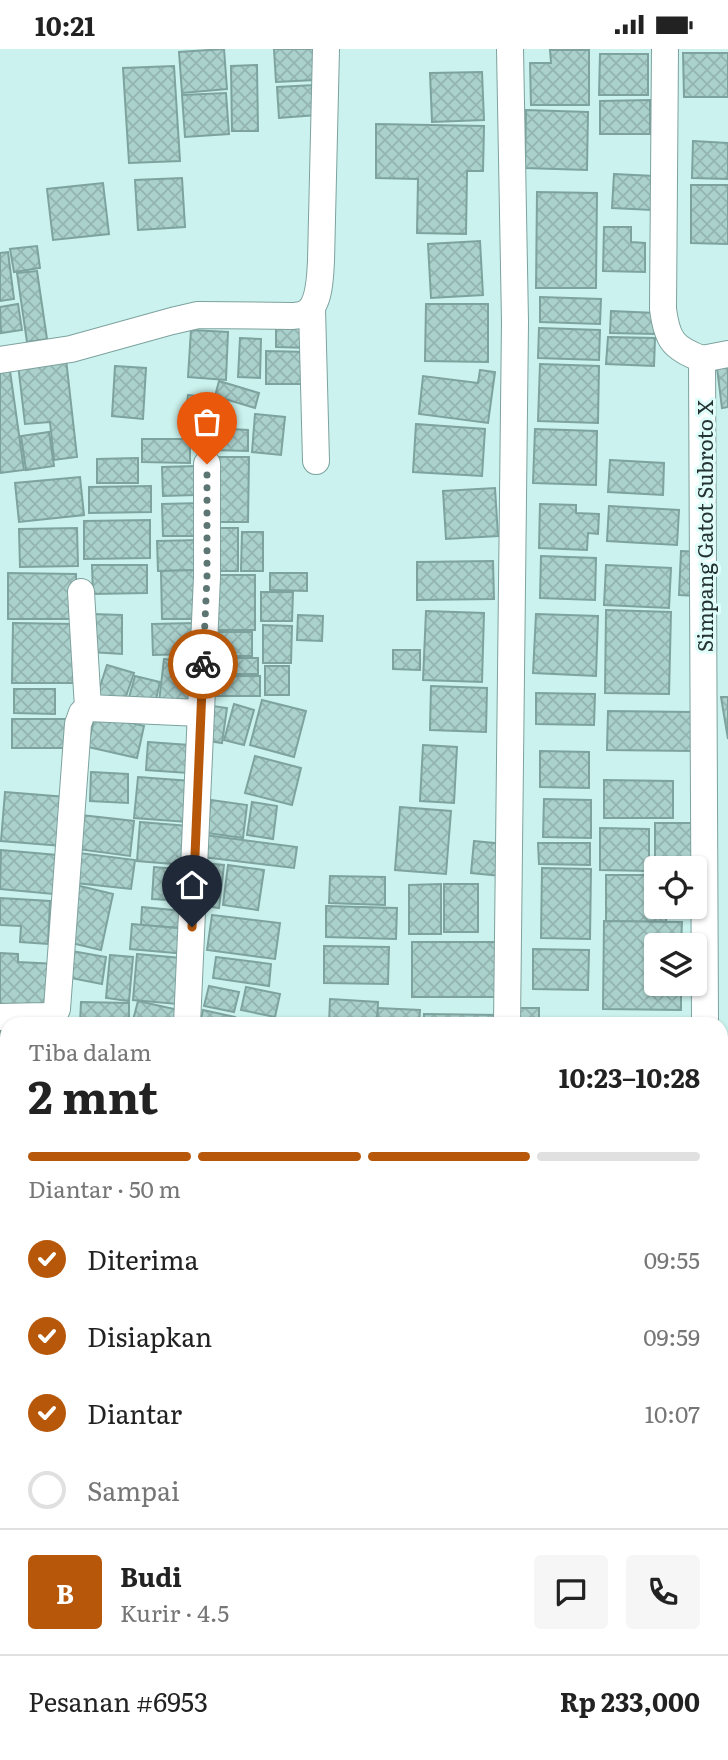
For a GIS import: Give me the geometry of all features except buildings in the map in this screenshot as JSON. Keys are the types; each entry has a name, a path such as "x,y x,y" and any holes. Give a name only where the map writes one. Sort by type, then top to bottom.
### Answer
{"street":[{"path":"316,461 312,308 320,286 326,49"},
{"path":"507,1017 514,336 510,49"},
{"name":"Simpang Gatot Subroto X","path":"665,49 663,309 666,329 674,345 686,353 715,357 705,1017"},
{"path":"0,360 71,349 198,316 292,316 303,314 312,308"},
{"path":"187,1017 207,577 207,464"},
{"path":"81,592 88,708"},
{"path":"0,1017 47,1016 55,1013 57,1009 78,724 82,713 88,708 200,713"}],"way so far":[{"path":"203,664 207,577 207,464"}],"route":[{"path":"192,927 203,664"}]}
